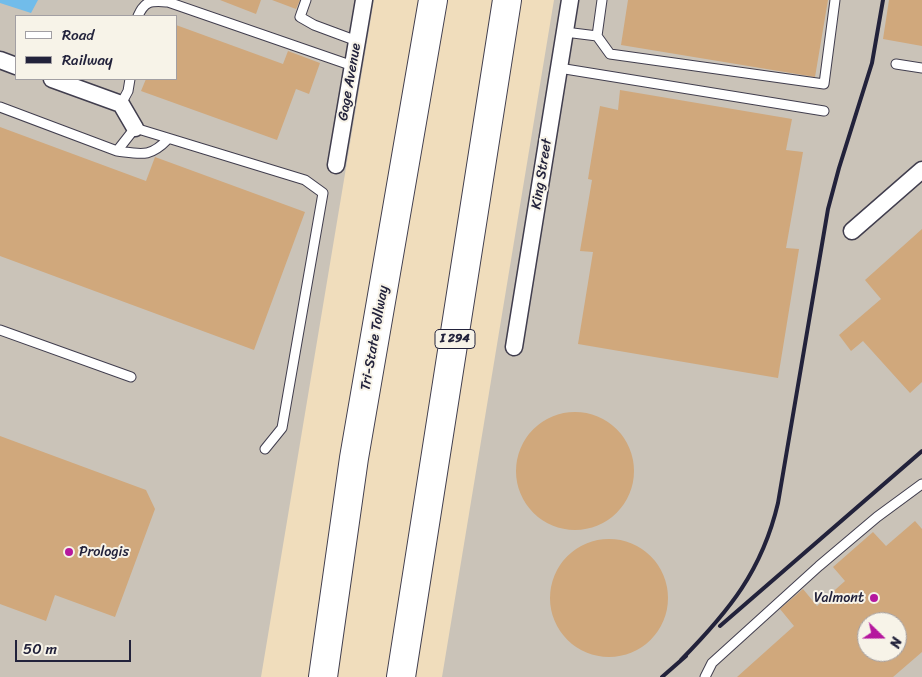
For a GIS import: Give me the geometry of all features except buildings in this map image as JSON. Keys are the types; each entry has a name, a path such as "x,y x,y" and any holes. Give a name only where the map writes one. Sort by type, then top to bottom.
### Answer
{"highway":[{"name":"Tri-State Tollway","path":"323,677 354,458 433,0"},
{"name":"I 294","path":"401,677 507,0"}],"street":[{"name":"Gage Avenue","path":"336,165 364,0"},
{"name":"King Street","path":"514,347 570,0"},
{"path":"0,60 15,66"},
{"path":"55,80 121,104 135,128"},
{"path":"852,231 922,170"}],"lane":[{"path":"306,0 300,17 314,26 357,41"},
{"path":"602,0 597,36 610,54 824,84 835,0"},
{"path":"138,15 142,6 151,2 168,2 353,66"},
{"path":"565,32 597,36"},
{"path":"896,64 922,68"},
{"path":"559,68 824,111"},
{"path":"121,104 128,91 130,80"},
{"path":"0,107 117,151 140,154 151,153 160,148 168,139"},
{"path":"117,151 135,128 305,180 323,193 282,428 265,448"},
{"path":"0,330 131,377"},
{"path":"705,677 712,663 819,566 922,484"}],"shaded area":[{"path":"0,0 374,0 261,677 0,677"},
{"path":"554,0 922,0 922,677 442,677"}],"water":[{"path":"0,0 38,0 31,13 0,3"}],"railway":[{"path":"681,660 729,607 742,589 763,549 771,527 778,503 828,209 872,63 883,0"},
{"path":"720,626 922,451"},
{"path":"662,677 686,656"}],"place":[{"name":"Prologis","path":"69,552"},
{"name":"Valmont","path":"874,598"}]}
